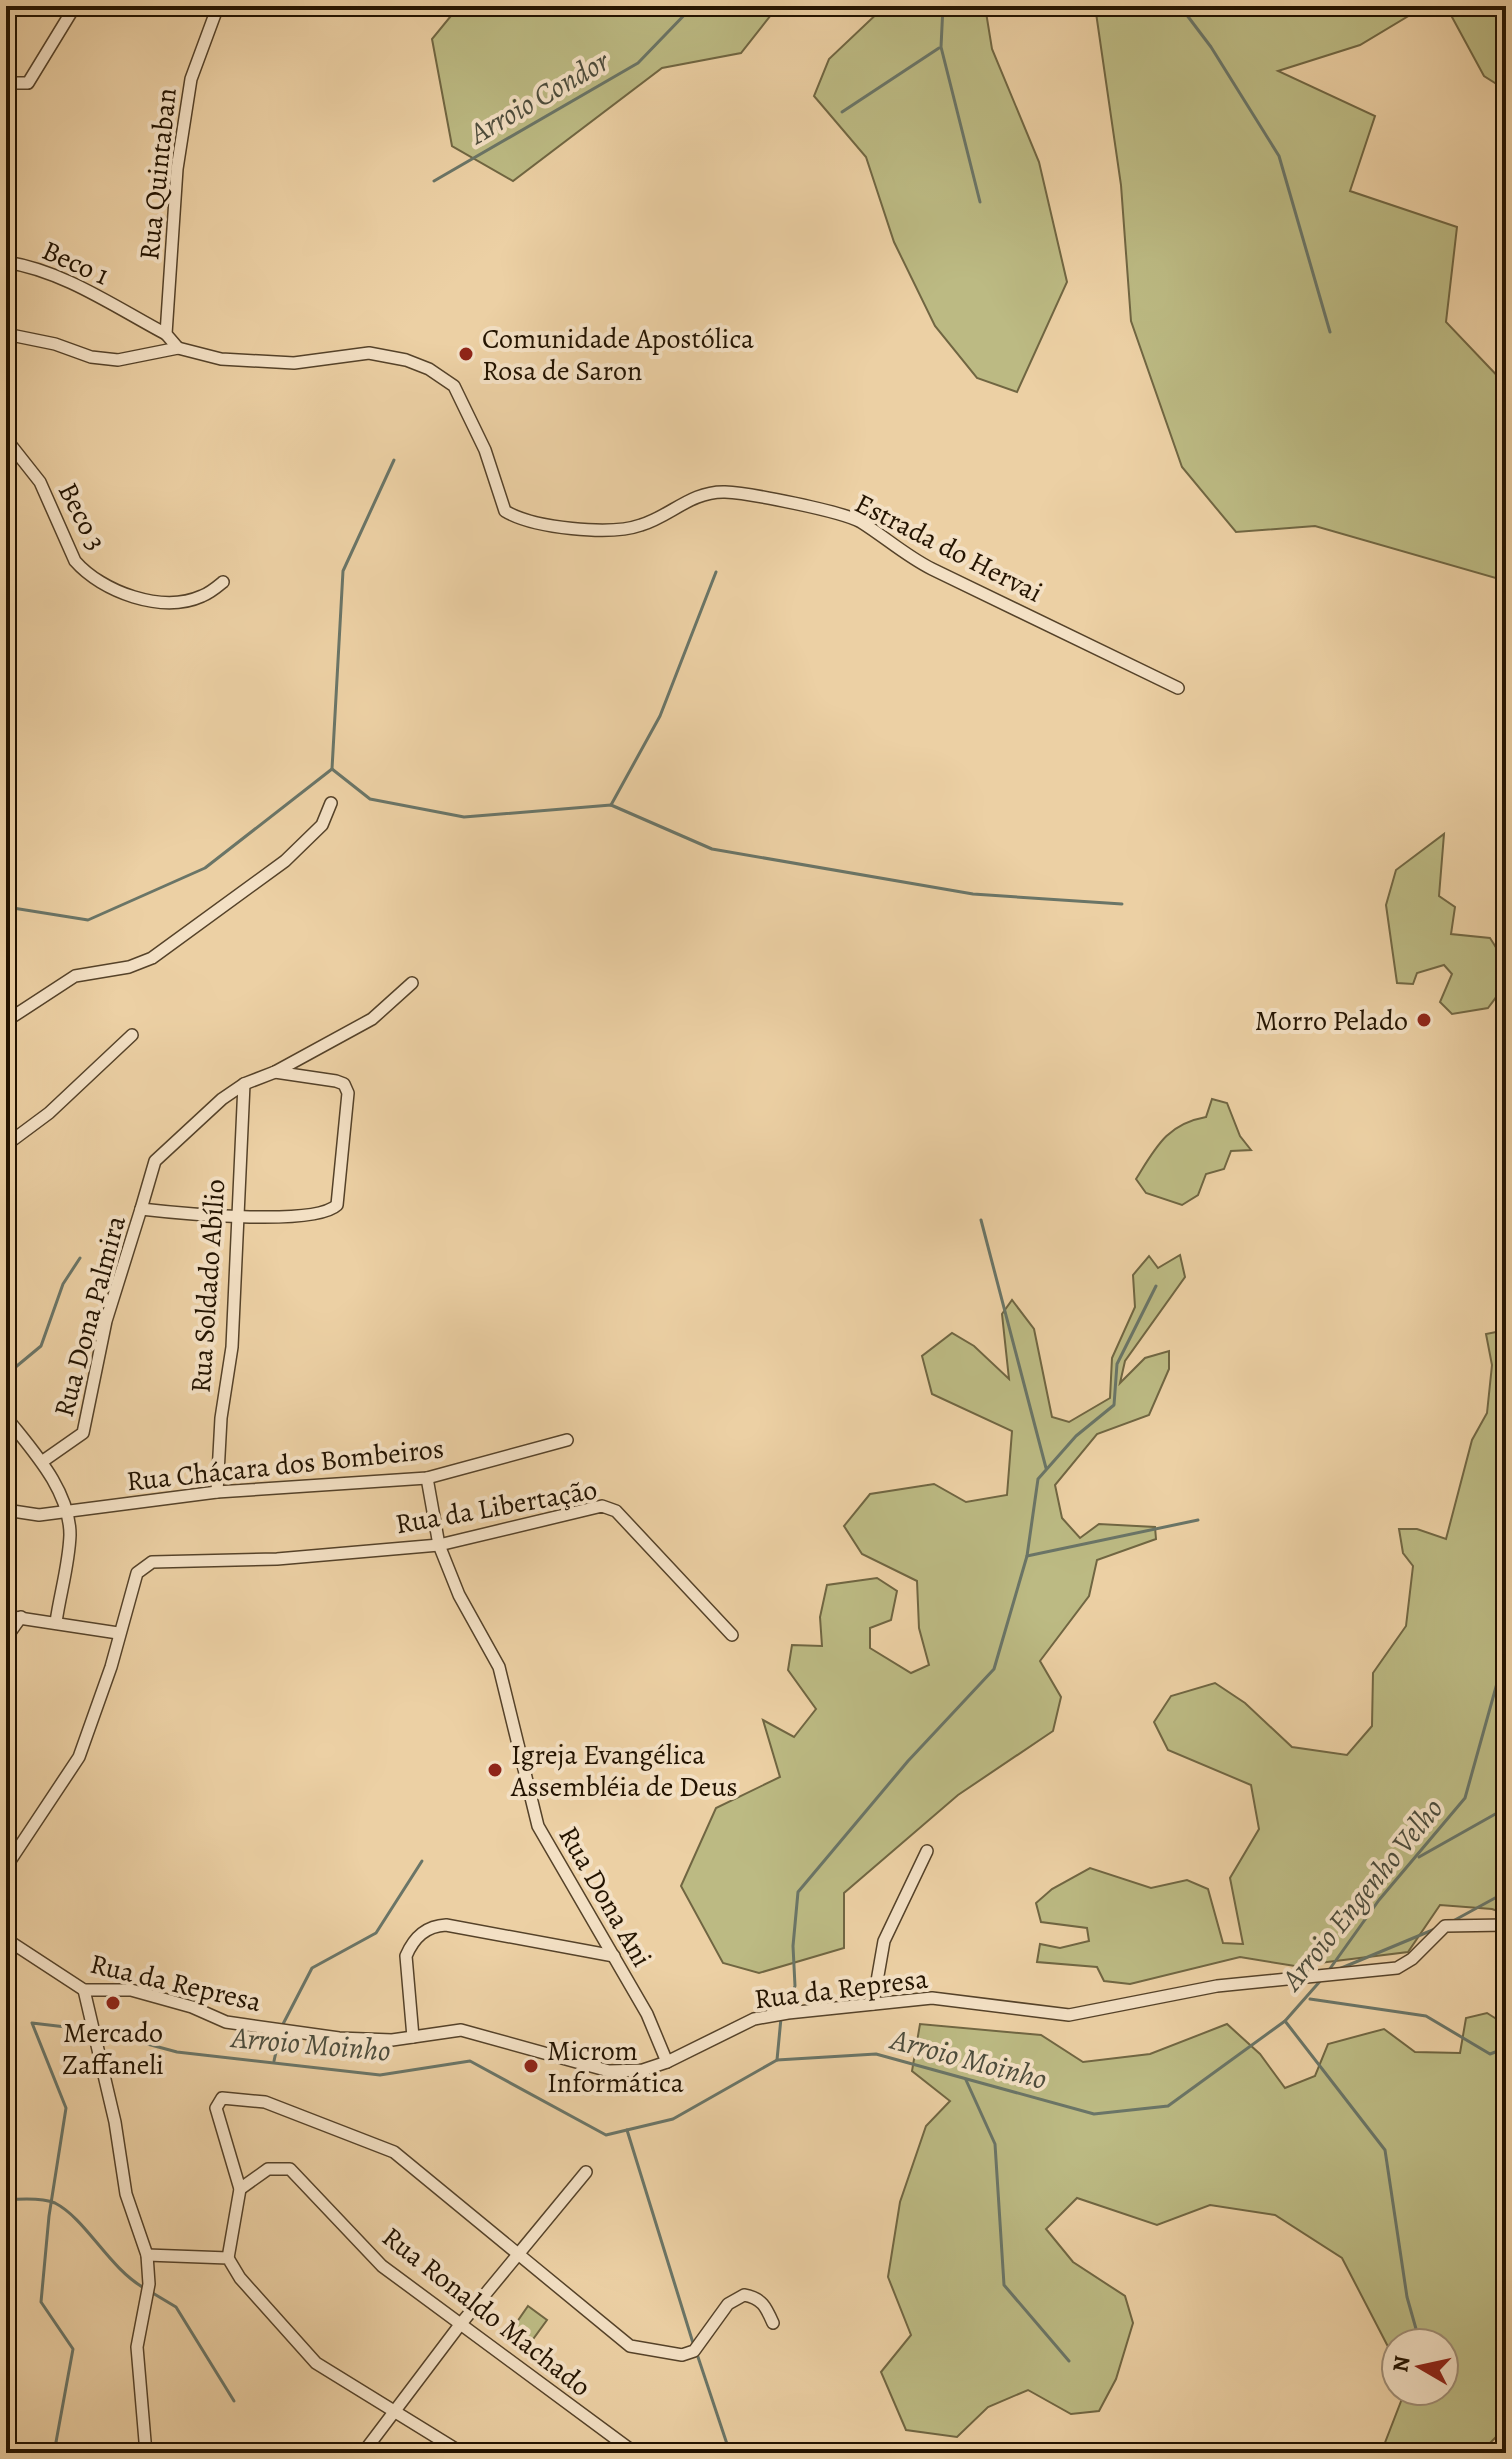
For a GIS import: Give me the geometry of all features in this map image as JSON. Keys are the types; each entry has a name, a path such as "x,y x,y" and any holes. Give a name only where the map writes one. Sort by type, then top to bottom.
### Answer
{"street":[{"path":"6,83 28,83 75,6"},
{"name":"Rua Quintaban","path":"166,334 177,169 188,94 218,6"},
{"name":"Beco 1","path":"6,262 33,267 71,283 166,334"},
{"path":"6,334 118,360 178,348 166,334"},
{"name":"Estrada do Hervai","path":"178,348 221,359 294,363 369,353 406,360 429,369 454,386 485,450 505,511 528,522 615,530 643,525 686,500 723,492 761,496 858,520 920,563 1178,688"},
{"name":"Beco 3","path":"6,439 40,482 75,561 82,569 135,598 157,601 204,596 223,582"},
{"path":"6,1021 75,976 129,967 152,958 285,861 322,825 331,803"},
{"path":"141,1209 155,1161 163,1151 244,1084 275,1072 372,1019 412,983"},
{"path":"6,1145 49,1113 132,1035"},
{"name":"Rua Dona Palmira","path":"43,1461 83,1433 106,1321 141,1209 237,1216 303,1215 331,1211 337,1205 348,1093 344,1084 275,1072"},
{"name":"Rua Soldado Abílio","path":"217,1492 221,1418 232,1347 244,1084"},
{"path":"6,1417 43,1461 66,1512 70,1535 56,1622"},
{"name":"Rua Chácara dos Bombeiros","path":"6,1510 39,1515 217,1492 427,1478 567,1440"},
{"name":"Rua Dona Ani","path":"427,1478 439,1545 459,1595 499,1667 538,1826 647,2014 667,2062"},
{"name":"Rua da Libertação","path":"6,1867 79,1757 111,1667 137,1573 152,1562 277,1559 439,1545 602,1506 616,1511 732,1635"},
{"path":"6,1616 118,1633"},
{"path":"6,1638 21,1617"},
{"path":"873,2004 884,1941 927,1851"},
{"path":"413,2037 406,1956 411,1944 429,1926 446,1925 614,1956"},
{"name":"Rua da Represa","path":"6,1939 84,1990 131,1990 192,2007 226,2022 339,2038 413,2037 461,2030 609,2071 643,2070 667,2062 754,2019 932,1998 1069,2015 1217,1986 1397,1968 1412,1959 1445,1926 1506,1925"},
{"path":"84,1990 115,2122 126,2194 147,2255 149,2284 137,2347 146,2453"},
{"path":"462,2453 316,2363 240,2278 228,2258 240,2189 216,2108 222,2098 265,2102 394,2152 630,2346 682,2355 694,2351 728,2304 744,2295 756,2297 765,2305 773,2323"},
{"name":"Rua Ronaldo Machado","path":"240,2189 268,2169 290,2169 382,2266 459,2326 635,2453"},
{"path":"363,2453 459,2326 586,2172"},
{"path":"147,2255 228,2258"}],"shaded area":[{"path":"459,6 778,6 741,53 662,68 513,181 452,146 432,39"},
{"path":"885,6 985,6 992,49 1039,162 1067,282 1017,392 977,378 935,326 894,242 866,157 814,96 829,59"},
{"path":"1095,6 1425,6 1360,45 1278,71 1375,116 1350,191 1457,227 1446,322 1506,385 1506,581 1315,526 1236,532 1182,467 1131,321 1121,185"},
{"path":"1446,6 1506,6 1506,90 1484,76"},
{"path":"1444,834 1439,896 1455,907 1451,934 1490,938 1502,958 1506,974 1501,989 1488,1008 1452,1014 1440,1002 1452,974 1444,965 1417,973 1413,984 1397,983 1386,905 1396,870"},
{"path":"1212,1099 1227,1103 1240,1136 1251,1150 1231,1151 1224,1169 1206,1174 1198,1195 1182,1205 1146,1193 1136,1179 1150,1157 1172,1131 1206,1117"},
{"path":"1180,1255 1185,1277 1125,1361 1120,1383 1145,1358 1169,1351 1169,1369 1149,1415 1097,1434 1055,1485 1062,1518 1080,1538 1099,1524 1155,1527 1156,1539 1097,1560 1089,1596 1040,1661 1061,1697 1053,1731 958,1795 844,1893 844,1948 759,1973 723,1963 681,1886 716,1808 780,1777 763,1720 794,1737 816,1709 788,1670 792,1645 822,1646 820,1617 827,1585 877,1578 897,1591 891,1620 870,1628 870,1648 911,1673 929,1665 919,1628 917,1581 862,1554 844,1526 870,1494 934,1484 966,1502 1007,1495 1012,1431 932,1394 922,1356 952,1333 974,1346 1009,1379 1002,1314 1012,1300 1034,1329 1052,1417 1069,1422 1110,1398 1112,1358 1135,1307 1133,1275 1149,1256 1158,1268"},
{"path":"1506,1330 1506,1914 1492,1909 1440,1905 1408,1952 1295,1966 1240,1957 1130,1984 1104,1981 1097,1967 1037,1962 1040,1944 1060,1948 1089,1941 1087,1928 1041,1922 1036,1903 1052,1889 1090,1868 1151,1888 1187,1880 1208,1889 1223,1943 1243,1944 1230,1878 1259,1829 1251,1785 1168,1750 1154,1722 1171,1696 1215,1683 1245,1703 1292,1747 1347,1755 1372,1726 1373,1673 1406,1626 1413,1566 1403,1553 1399,1529 1417,1529 1446,1539 1472,1440 1487,1413 1492,1365 1486,1334"},
{"path":"1487,2013 1506,2025 1506,2427 1489,2444 1498,2453 1381,2453 1399,2407 1460,2407 1460,2327 1380,2327 1380,2331 1342,2258 1275,2215 1210,2205 1157,2225 1077,2198 1046,2229 1073,2262 1125,2296 1133,2323 1116,2379 1099,2411 1071,2414 1028,2390 988,2407 957,2437 906,2430 881,2372 911,2335 888,2277 900,2202 926,2126 950,2101 912,2071 920,2024 1041,2035 1083,2062 1150,2054 1227,2024 1260,2054 1285,2088 1315,2076 1328,2044 1384,2029 1415,2052 1460,2053 1466,2018"},
{"path":"528,2306 547,2320 528,2346 510,2332"}],"waterway":[{"name":"Arroio Condor","path":"434,181 638,63 693,6"},
{"path":"943,6 941,47 980,202"},
{"path":"1180,6 1211,47 1279,156 1330,332"},
{"path":"842,112 939,48"},
{"path":"332,769 343,571 394,460"},
{"path":"611,805 660,716 716,572"},
{"path":"6,917 13,908 88,920 205,868 332,769 370,799 464,817 611,805 712,849 973,894 1122,904"},
{"path":"981,1220 1046,1468"},
{"path":"6,1375 41,1346 63,1284 80,1258"},
{"path":"784,2011 795,1986 793,1946 798,1892 908,1761 994,1669 1027,1556 1038,1479 1076,1436 1114,1405 1117,1364 1156,1286"},
{"name":"Arroio Engenho Velho","path":"1506,1386 1497,1446 1506,1544"},
{"path":"1027,1556 1198,1520"},
{"name":"Arroio Engenho Velho","path":"1329,1970 1379,1900 1465,1798 1506,1651"},
{"path":"1419,1857 1506,1808"},
{"path":"282,2026 312,1968 376,1933 422,1861"},
{"path":"1453,1921 1506,1892"},
{"path":"1339,1969 1435,1929"},
{"name":"Arroio Moinho","path":"99,2031 177,2052 380,2075 470,2061 606,2135 673,2119 777,2060 876,2054 1094,2114 1168,2106 1285,2021 1322,1979"},
{"path":"1310,1999 1426,2016 1490,2054 1506,2048"},
{"path":"777,2060 781,2018"},
{"path":"1285,2021 1385,2150 1407,2297 1415,2327"},
{"path":"64,2453 56,2442 73,2349 41,2302 49,2216 66,2108 32,2023 91,2030"},
{"path":"274,2061 280,2034"},
{"path":"966,2080 995,2144 1004,2285 1069,2361"},
{"path":"627,2130 693,2343"},
{"path":"6,2200 50,2201 66,2210 119,2268 144,2288"},
{"path":"151,2292 176,2307 234,2401"},
{"path":"697,2354 730,2453"}],"place":[{"name":"Comunidade Apostólica Rosa de Saron","path":"466,354"},
{"name":"Morro Pelado","path":"1424,1020"},
{"name":"Igreja Evangélica Assembléia de Deus","path":"495,1770"},
{"name":"Mercado Zaffaneli","path":"113,2003"},
{"name":"Microm Informática","path":"531,2066"}]}
